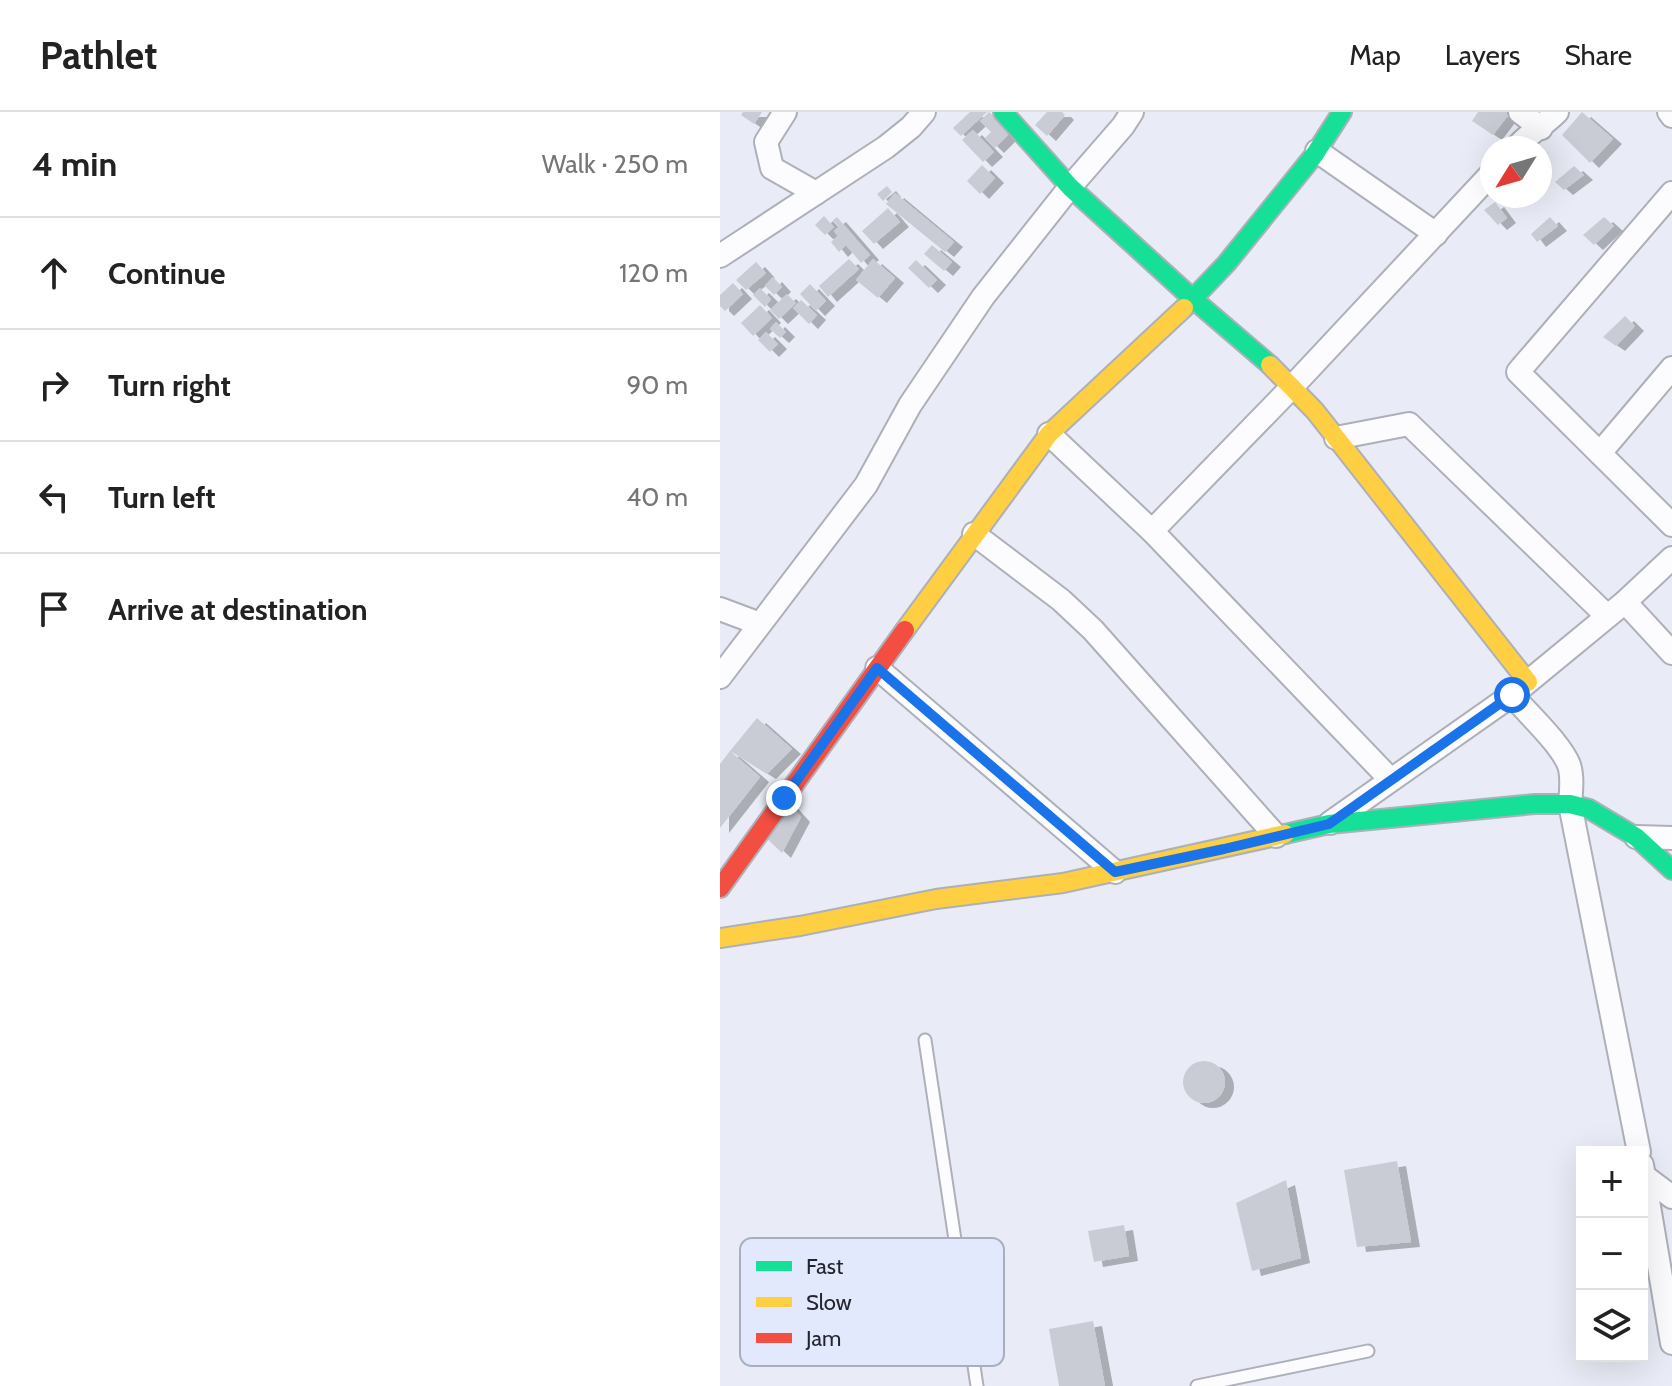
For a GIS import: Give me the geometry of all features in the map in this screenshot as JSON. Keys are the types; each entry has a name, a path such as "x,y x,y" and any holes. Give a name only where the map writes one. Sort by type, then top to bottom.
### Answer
{"street":[{"path":"785,112 766,142 772,168 816,193"},
{"path":"720,256 886,147 924,112"},
{"path":"1003,112 1070,187 1269,364 1315,411 1520,689 1559,749 1571,774 1570,804 1638,1146"},
{"path":"720,677 866,485 910,405 983,297 1132,112"},
{"path":"720,888 1049,434 1226,264 1317,151 1342,112"},
{"path":"1520,112 1549,120"},
{"path":"1528,136 1549,120"},
{"path":"1317,151 1436,234"},
{"path":"1152,531 1480,186"},
{"path":"1672,193 1518,372 1672,525"},
{"path":"1600,453 1672,368"},
{"path":"1336,438 1409,424 1607,616"},
{"path":"1049,434 1152,531 1390,779"},
{"path":"974,534 1061,600 1093,630 1276,836"},
{"path":"1329,824 1520,689 1625,602 1672,558"},
{"path":"1625,602 1672,653"},
{"path":"720,609 760,624"},
{"path":"877,668 1115,872"},
{"path":"720,938 800,926 936,899 1063,883 1329,824 1535,804 1570,804 1589,809 1636,837 1672,870"},
{"path":"1636,837 1672,838"},
{"path":"1648,1175 1672,1197"},
{"path":"1648,1200 1672,1343"}],"lane":[{"path":"925,1040 955,1238"},
{"path":"1197,1386 1368,1351"},
{"path":"974,1366 977,1386"}],"building":[{"path":"743,112 762,112 754,124 741,115"},
{"path":"970,112 987,112 961,136 953,128"},
{"path":"989,112 1012,131 995,148 985,138 991,132 980,121"},
{"path":"1047,112 1062,112 1065,115 1047,136 1035,125"},
{"path":"1478,112 1509,114 1493,135 1472,121"},
{"path":"1582,112 1613,139 1590,163 1562,135"},
{"path":"973,130 994,152 983,162 962,140"},
{"path":"982,165 995,178 980,194 967,181"},
{"path":"1574,166 1584,175 1564,190 1555,182"},
{"path":"887,186 892,192 883,201 877,194"},
{"path":"895,193 954,242 945,252 886,204"},
{"path":"888,208 900,222 874,244 862,231"},
{"path":"1500,208 1507,218 1498,225 1484,210"},
{"path":"824,216 834,227 825,235 815,225"},
{"path":"837,217 870,255 861,263 846,245 839,252 831,242 838,236 834,231 839,227 833,220"},
{"path":"1550,217 1558,226 1537,242 1531,234"},
{"path":"1604,217 1614,226 1594,245 1583,235"},
{"path":"932,245 952,262 944,271 924,254"},
{"path":"849,259 859,269 828,297 819,286"},
{"path":"873,259 895,278 878,298 856,280"},
{"path":"916,260 937,280 929,288 908,268"},
{"path":"756,262 766,273 746,290 736,280"},
{"path":"773,277 782,287 774,295 765,286"},
{"path":"733,283 743,294 725,311 720,306 720,295"},
{"path":"810,284 826,301 816,311 800,294"},
{"path":"760,288 771,299 765,307 753,295"},
{"path":"787,294 796,303 779,319 770,310"},
{"path":"801,300 817,315 809,324 793,308"},
{"path":"760,305 772,318 753,336 741,323"},
{"path":"1625,316 1635,326 1616,346 1603,337"},
{"path":"776,322 786,332 780,338 770,329"},
{"path":"766,332 778,344 770,352 758,340"},
{"path":"757,718 792,749 767,774 730,751"},
{"path":"730,751 760,777 720,828 720,764"},
{"path":"784,798 801,817 782,853 760,832"},
{"path":"1204,1061 1219,1067 1225,1082 1219,1097 1204,1103 1189,1097 1183,1082 1189,1067"},
{"path":"1397,1161 1411,1242 1357,1247 1344,1170"},
{"path":"1286,1180 1301,1258 1252,1271 1236,1203"},
{"path":"1124,1225 1129,1256 1094,1262 1088,1231"},
{"path":"1093,1321 1105,1386 1059,1386 1049,1329"}],"traffic: fast":[{"path":"1003,112 1070,187 1270,365"},
{"path":"1184,308 1226,264 1315,154 1342,112"},
{"path":"1285,834 1329,824 1535,804 1570,804 1589,809 1636,837 1672,870"}],"traffic: slow":[{"path":"905,630 1049,434 1184,308"},
{"path":"1270,365 1315,411 1528,682"},
{"path":"720,938 800,926 936,899 1063,883 1285,834"}],"traffic: jam":[{"path":"720,888 905,630"}],"route":[{"path":"784,798 877,668 1115,872 1329,824 1512,695"}]}
